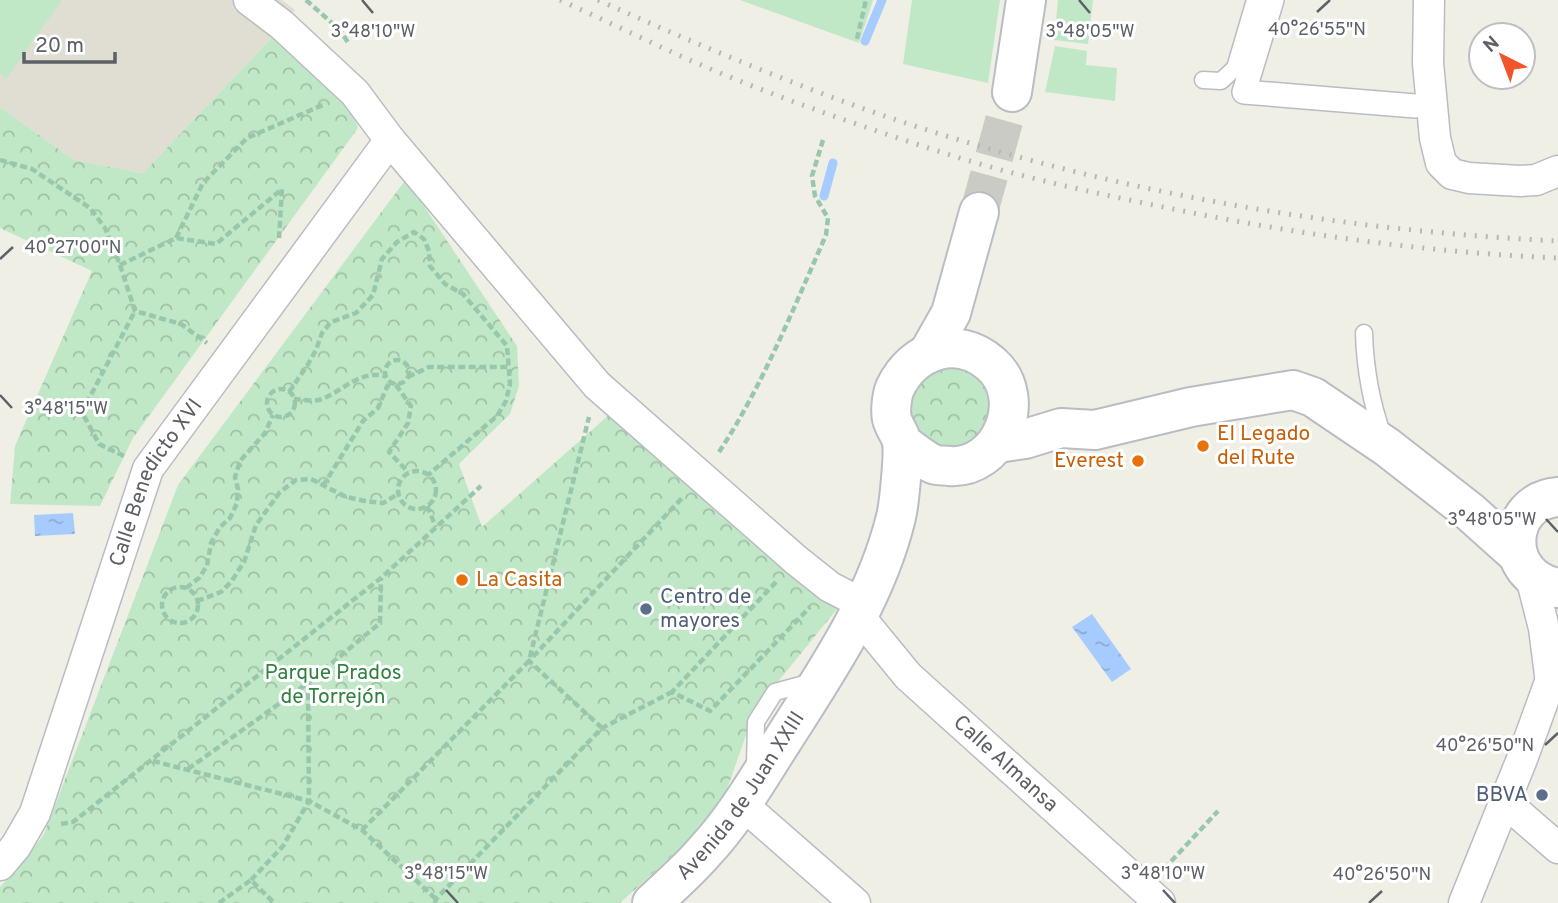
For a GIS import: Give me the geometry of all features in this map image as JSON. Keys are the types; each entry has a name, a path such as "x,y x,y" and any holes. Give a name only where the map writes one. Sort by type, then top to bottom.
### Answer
{"main road":[{"path":"1012,92 1026,0"},
{"path":"929,352 951,313 979,212"},
{"path":"962,275 965,319 977,354"},
{"path":"896,515 902,443 892,418 893,391 906,368 929,352 945,348 977,354 992,365 1003,380 1009,398 1008,422 998,443 980,459 958,467 934,465 902,443"},
{"path":"998,443 1025,439 1060,428 1095,430 1191,407 1293,390 1313,397 1387,447 1469,511 1535,573"},
{"path":"1009,398 1023,410 1060,428"},
{"path":"896,515 934,465"},
{"path":"1469,511 1552,498"},
{"path":"1535,573 1516,538 1528,511 1552,498"},
{"name":"Avenida de Juan XXIII","path":"652,903 705,852 749,794 821,680 861,609 881,566 896,515"}],"street":[{"path":"249,0 282,25 355,93 390,140 597,385 796,560 861,609"},
{"path":"1272,0 1244,92 1415,106"},
{"path":"1429,0 1428,63 1435,138 1441,163 1452,174 1469,178 1536,180 1558,171"},
{"name":"Calle Benedicto XVI","path":"0,865 35,813 148,469 390,140"},
{"path":"1467,902 1505,802 1544,726 1555,680 1535,573"},
{"name":"Calle Almansa","path":"861,609 908,676 1147,898"},
{"path":"749,794 855,903"},
{"path":"1505,802 1558,848"}],"lane":[{"path":"1203,80 1221,81 1236,68 1255,0"},
{"path":"1364,332 1365,365 1373,407 1387,447"}],"path":[{"path":"306,0 340,30 351,46"},
{"path":"857,39 866,0"},
{"path":"176,238 203,183 247,138 331,101"},
{"path":"362,830 529,661 701,478 732,432 826,235 828,218 814,196 812,176 823,139"},
{"path":"0,160 33,169 90,208 105,229 135,311 82,412 99,444 148,469"},
{"path":"120,265 176,238 216,244 282,189 279,242"},
{"path":"289,392 316,350 321,333 331,323 356,313 373,295 382,259 397,242 414,232 424,239 429,251 430,267 445,284 463,294 507,346 510,384 506,401 497,415 428,475"},
{"path":"135,311 181,324 229,359"},
{"path":"385,376 388,364 395,360 406,365 408,377"},
{"path":"294,400 320,400 349,382 376,374 385,376 389,382 396,384 429,367 509,367"},
{"path":"323,486 363,421 378,408 389,382"},
{"path":"396,384 411,406 408,423 389,452 408,472"},
{"path":"529,661 597,385"},
{"path":"276,390 289,392 294,400 291,413 282,417 274,415 268,409 269,396 276,390"},
{"path":"186,588 199,578 207,566 211,543 219,527 230,518 236,503 238,489 235,477 240,461 264,433 274,415"},
{"path":"418,471 428,475 436,490 431,502 415,509 404,504 398,494 400,481 408,472 418,471"},
{"path":"197,601 221,593 231,582 244,562 256,525 280,492 296,480 311,479 346,497 383,503 398,494"},
{"path":"27,827 73,822 381,578 481,486"},
{"path":"427,506 436,527"},
{"path":"152,761 309,801 362,830 435,901 603,728 672,692 796,560"},
{"path":"187,769 308,682 380,623 381,578"},
{"path":"672,692 710,710 830,587"},
{"path":"175,588 186,588 197,601 196,612 188,621 177,623 167,617 162,606 165,595 175,588"},
{"path":"529,661 603,728"},
{"path":"219,903 251,880 283,846 309,801 308,682"},
{"path":"1147,898 1218,811"},
{"path":"251,880 274,903"}],"shaded area":[{"path":"0,0 282,0 295,10 143,173 74,160 0,107"}],"green space":[{"path":"0,0 62,0 6,79 0,74"},
{"path":"740,0 873,0 859,43"},
{"path":"912,0 1000,0 988,83 903,64"},
{"path":"1058,0 1093,0 1088,44 1054,40"},
{"path":"278,31 349,101 358,128 133,438 100,506 10,504 15,446 92,271 0,228 0,107 74,160 143,173"},
{"path":"1055,46 1087,51 1086,65 1117,68 1115,101 1045,92"},
{"name":"Parque Prados de Torrejón","path":"406,179 517,346 519,386 510,414 459,464 482,527 610,414 842,603 772,689 751,721 725,795 696,834 620,903 0,903 0,887 44,834 178,485"},
{"path":"937,365 971,368 993,394 990,428 963,450 929,447 907,420 910,386"}],"water":[{"path":"73,513 75,534 35,536 34,515"},
{"path":"1092,614 1131,669 1112,682 1072,627"}],"waterway":[{"path":"865,41 882,0"},
{"path":"824,196 833,163"}],"tunnel":[{"path":"979,212 1012,92"}],"railway":[{"path":"560,0 685,58 781,97 968,161 1068,187 1298,232 1402,246 1558,258"},
{"path":"598,0 818,92 997,151 1089,175 1276,212 1464,235 1558,241"}],"place":[{"name":"El Legado del Rute","path":"1203,446"},
{"name":"Everest","path":"1138,461"},
{"name":"La Casita","path":"462,580"},
{"name":"Centro de mayores","path":"646,609"},
{"name":"BBVA","path":"1542,795"}]}
